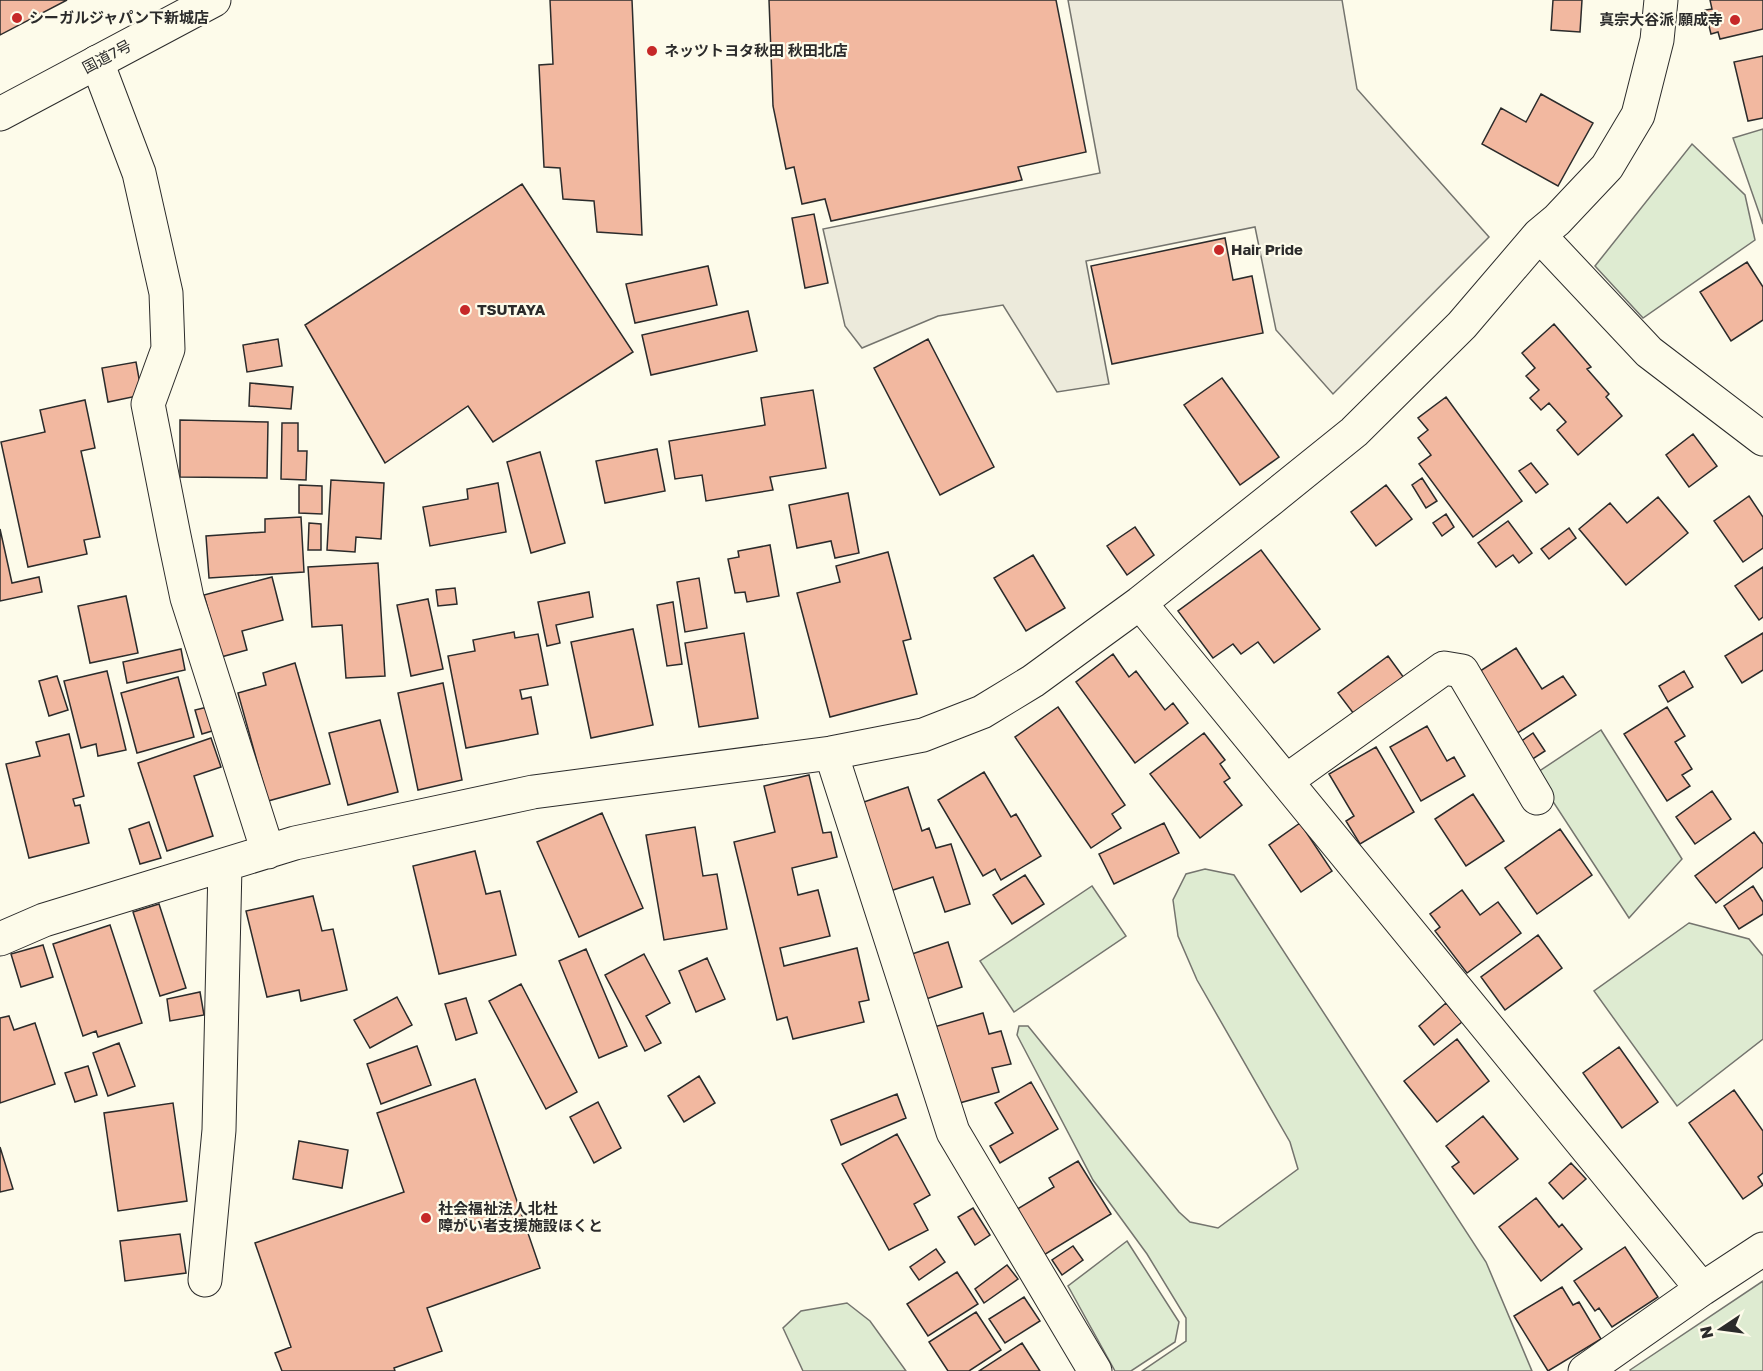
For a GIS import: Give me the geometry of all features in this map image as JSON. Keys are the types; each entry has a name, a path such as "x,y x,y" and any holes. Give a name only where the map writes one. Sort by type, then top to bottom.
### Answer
{"main road":[{"name":"国道7号","path":"0,114 214,0"},
{"path":"0,939 44,920 295,843 533,792 831,753 923,735 982,712 1033,681 1140,603 1354,432 1462,325 1539,235 1557,220 1606,167 1638,115 1657,40 1661,0"},
{"path":"97,62 139,173 166,293 168,349 148,404 187,598 268,852"},
{"path":"1539,235 1649,352 1763,439"},
{"path":"1140,603 1702,1289"},
{"path":"1286,781 1444,668 1462,671 1537,798"},
{"path":"831,753 952,1132 1095,1371"},
{"path":"206,1280 219,1130 225,866"},
{"path":"1585,1371 1763,1249"}],"green space":[{"path":"1763,129 1763,224 1733,138"},
{"path":"1692,144 1745,195 1755,240 1643,318 1595,266"},
{"path":"1601,730 1682,859 1629,918 1535,774"},
{"path":"1205,869 1234,875 1486,1262 1532,1371 1142,1371 1186,1341 1186,1318 1147,1254 1093,1180 1017,1035 1019,1026 1028,1026 1179,1212 1190,1222 1218,1228 1298,1169 1290,1142 1197,980 1178,936 1173,900 1186,874"},
{"path":"1092,886 1126,936 1014,1012 980,961"},
{"path":"1689,923 1749,939 1763,956 1763,1039 1677,1106 1594,991"},
{"path":"1127,1241 1179,1322 1175,1342 1131,1371 1115,1371 1068,1286"},
{"path":"1763,1281 1763,1371 1630,1370"},
{"path":"847,1303 870,1321 906,1371 803,1371 783,1328 801,1311"}],"shaded area":[{"path":"1068,0 1342,0 1357,89 1489,237 1333,394 1276,330 1255,227 1086,261 1109,384 1057,392 1003,305 938,316 862,348 845,326 823,229 1100,173"}],"building":[{"name":"シーガルジャパン下新城店","path":"0,0 67,0 0,35"},
{"path":"550,0 632,0 642,235 597,232 594,201 563,199 560,168 544,167 539,65 553,64"},
{"path":"769,0 1056,0 1086,152 1018,167 1022,180 831,221 825,199 802,204 794,167 786,169 773,106"},
{"path":"1553,0 1582,0 1580,32 1551,30"},
{"name":"真宗大谷派 願成寺","path":"1710,0 1763,0 1763,29 1720,39 1718,32 1711,34 1705,10 1712,9"},
{"name":"真宗大谷派 願成寺","path":"1763,56 1763,118 1748,121 1734,62"},
{"path":"1541,94 1593,123 1558,186 1482,144 1501,108 1526,122"},
{"path":"522,184 633,352 493,442 468,406 385,463 305,325"},
{"path":"814,214 828,283 805,288 792,218"},
{"path":"1225,238 1233,280 1252,276 1263,333 1112,364 1091,266"},
{"path":"1747,262 1763,287 1763,320 1731,341 1700,292"},
{"path":"708,266 717,305 635,323 626,284"},
{"path":"748,311 757,351 651,375 642,335"},
{"path":"1554,324 1591,367 1587,369 1609,394 1606,397 1622,416 1578,455 1557,430 1566,422 1549,403 1541,410 1530,398 1539,390 1526,376 1535,368 1522,353"},
{"path":"278,339 282,366 247,372 243,345"},
{"path":"928,339 994,467 940,495 874,368"},
{"path":"136,362 142,395 108,402 102,368"},
{"path":"1222,378 1279,457 1240,485 1184,405"},
{"path":"250,383 293,387 291,409 249,406"},
{"path":"813,390 826,468 770,477 773,490 706,501 702,475 675,479 669,441 765,425 761,398"},
{"path":"1446,397 1522,501 1473,537 1419,464 1431,455 1418,438 1428,430 1418,418"},
{"path":"85,400 95,448 81,451 100,537 84,540 87,554 28,567 1,442 45,432 40,410"},
{"path":"180,420 268,422 267,478 180,477"},
{"path":"282,423 298,423 298,451 307,451 306,480 281,479"},
{"path":"1693,434 1717,466 1689,487 1666,455"},
{"path":"657,449 665,491 605,503 596,461"},
{"path":"540,452 565,543 531,553 507,462"},
{"path":"1531,463 1548,484 1536,493 1519,471"},
{"path":"1422,478 1437,501 1426,508 1412,485"},
{"path":"331,480 384,483 381,539 356,537 355,552 327,550"},
{"path":"498,483 506,532 430,546 423,507 468,499 467,489"},
{"path":"299,485 322,486 322,514 299,513"},
{"path":"1386,485 1412,519 1376,546 1351,512"},
{"path":"848,493 859,553 835,558 831,541 797,548 789,505"},
{"path":"1749,496 1763,517 1763,548 1743,562 1714,521"},
{"path":"1658,497 1688,533 1626,585 1579,529 1610,503 1627,523"},
{"path":"1446,514 1454,527 1442,536 1433,523"},
{"path":"301,517 304,572 209,578 206,536 265,532 265,519"},
{"path":"1508,521 1532,553 1519,563 1513,555 1496,567 1478,543"},
{"path":"309,523 321,524 321,550 308,550"},
{"path":"1135,527 1154,555 1127,575 1107,546"},
{"path":"1569,528 1576,538 1549,559 1541,549"},
{"path":"0,529 12,583 39,577 42,592 0,601"},
{"path":"770,545 779,596 747,602 745,592 735,593 728,559 739,557 738,551"},
{"path":"1261,550 1320,629 1274,663 1258,642 1241,654 1233,644 1213,658 1178,611"},
{"path":"888,552 911,639 903,641 917,694 830,717 797,593 840,582 836,566"},
{"path":"1033,555 1065,608 1026,631 994,578"},
{"path":"378,563 385,676 346,678 342,625 312,627 308,567"},
{"path":"1763,567 1763,617 1759,620 1735,586"},
{"path":"272,577 283,620 242,631 247,650 221,657 204,595"},
{"path":"699,578 707,628 685,632 677,582"},
{"path":"455,588 457,604 438,606 436,590"},
{"path":"589,592 593,617 556,625 560,643 547,646 538,602"},
{"path":"126,596 138,653 90,663 78,606"},
{"path":"428,599 443,669 411,676 397,605"},
{"path":"673,602 682,664 667,666 657,605"},
{"path":"633,629 653,725 591,738 571,642"},
{"path":"514,632 515,638 538,634 548,685 520,690 522,699 531,697 538,734 466,748 448,656 475,651 473,640"},
{"path":"744,633 758,718 699,727 685,643"},
{"path":"1763,633 1763,670 1742,683 1725,656"},
{"path":"1516,648 1542,689 1563,676 1576,695 1516,734 1477,673"},
{"path":"181,649 185,670 127,683 123,662"},
{"path":"1113,654 1129,677 1136,671 1165,710 1173,703 1188,723 1135,763 1076,682"},
{"path":"1388,656 1407,682 1357,718 1338,693"},
{"path":"295,663 330,784 268,801 238,693 266,685 263,673"},
{"path":"107,671 126,750 98,756 96,744 81,748 64,681"},
{"path":"1684,671 1693,687 1668,702 1659,686"},
{"path":"57,676 68,710 49,716 39,681"},
{"path":"178,677 194,737 137,753 121,693"},
{"path":"443,683 462,780 418,790 398,693"},
{"path":"216,705 222,728 202,734 195,710"},
{"path":"1058,707 1125,805 1112,814 1121,828 1091,848 1015,737"},
{"path":"1667,707 1685,736 1675,742 1692,769 1682,775 1690,786 1667,801 1624,734"},
{"path":"380,720 398,792 348,805 329,733"},
{"path":"1427,726 1447,761 1454,757 1465,776 1421,801 1390,747"},
{"path":"1204,733 1225,760 1220,764 1230,778 1224,782 1242,805 1200,838 1150,774"},
{"path":"1533,733 1545,751 1528,762 1517,744"},
{"path":"69,734 84,796 73,799 75,806 80,805 89,843 29,858 6,764 40,756 36,742"},
{"path":"211,738 221,767 194,776 213,836 167,851 138,763"},
{"path":"1376,747 1414,812 1360,844 1346,821 1354,816 1329,774"},
{"path":"984,772 1011,817 1016,814 1041,856 1001,880 995,869 983,876 938,800"},
{"path":"809,775 823,833 831,832 837,857 792,868 798,895 818,890 830,936 780,948 784,966 857,948 869,1000 859,1002 864,1022 793,1039 787,1017 777,1020 734,842 775,832 764,786"},
{"path":"908,787 922,831 929,828 936,848 951,844 970,904 945,912 933,877 887,892 858,804"},
{"path":"1712,791 1731,819 1695,844 1676,817"},
{"path":"1473,794 1504,841 1466,866 1435,819"},
{"path":"602,813 643,908 579,937 537,842"},
{"path":"149,822 161,858 140,864 129,829"},
{"path":"1164,823 1179,853 1114,884 1099,854"},
{"path":"1300,823 1332,871 1301,892 1269,845"},
{"path":"695,827 703,876 717,874 727,929 664,940 646,835"},
{"path":"1560,829 1592,875 1537,914 1505,868"},
{"path":"1754,832 1763,844 1763,867 1716,903 1695,876"},
{"path":"475,851 486,894 500,891 516,955 439,974 413,866"},
{"path":"1025,875 1044,904 1012,924 993,895"},
{"path":"1753,886 1763,902 1763,914 1739,929 1724,906"},
{"path":"1462,890 1480,915 1498,902 1521,933 1467,973 1435,931 1440,927 1430,914"},
{"path":"313,896 322,931 333,929 347,990 301,1001 299,990 267,997 246,911"},
{"path":"159,904 186,988 160,996 133,912"},
{"path":"110,925 142,1023 98,1037 96,1031 83,1036 53,944"},
{"path":"1538,935 1562,968 1505,1010 1481,977"},
{"path":"948,942 962,987 923,1000 909,955"},
{"path":"43,945 53,977 21,987 11,954"},
{"path":"586,949 627,1046 599,1058 559,961"},
{"path":"644,954 670,1003 646,1016 661,1043 645,1051 605,975"},
{"path":"707,958 725,999 696,1012 679,971"},
{"path":"521,984 577,1092 546,1109 489,1001"},
{"path":"200,992 204,1015 170,1021 167,999"},
{"path":"397,997 412,1025 370,1048 354,1020"},
{"path":"466,998 477,1033 456,1040 445,1004"},
{"path":"1446,1003 1462,1022 1434,1045 1419,1026"},
{"path":"983,1013 989,1034 1001,1031 1011,1064 992,1068 999,1092 956,1104 934,1027"},
{"path":"9,1016 14,1030 35,1023 55,1084 0,1103 0,1018"},
{"path":"1457,1039 1489,1081 1437,1122 1404,1081"},
{"path":"119,1043 135,1086 108,1096 93,1053"},
{"path":"417,1046 431,1085 381,1104 367,1064"},
{"path":"1619,1047 1658,1102 1622,1128 1583,1073"},
{"path":"88,1066 97,1095 75,1102 65,1073"},
{"path":"699,1076 715,1103 684,1122 668,1096"},
{"name":"社会福祉法人北杜 障がい者支援施設ほくと","path":"475,1079 540,1268 427,1308 442,1351 394,1368 395,1371 282,1371 275,1353 291,1347 255,1243 404,1192 377,1113"},
{"path":"1031,1082 1058,1129 1000,1163 990,1146 1013,1133 995,1103"},
{"path":"1734,1090 1763,1131 1763,1173 1758,1177 1763,1185 1743,1199 1689,1123"},
{"path":"897,1094 906,1118 841,1145 831,1120"},
{"path":"598,1102 621,1148 594,1163 570,1117"},
{"path":"173,1103 187,1201 118,1211 104,1113"},
{"path":"1483,1116 1518,1159 1474,1194 1452,1167 1459,1162 1446,1146"},
{"path":"897,1134 930,1195 914,1204 928,1230 889,1250 842,1164"},
{"path":"299,1141 348,1150 342,1188 293,1179"},
{"path":"0,1147 13,1189 0,1192"},
{"path":"1078,1161 1111,1214 1039,1258 1011,1213 1054,1187 1049,1178"},
{"path":"1571,1163 1586,1179 1563,1199 1549,1183"},
{"path":"1536,1198 1559,1227 1562,1224 1582,1249 1541,1281 1499,1227"},
{"path":"973,1208 990,1235 975,1245 958,1217"},
{"path":"180,1234 186,1273 125,1281 120,1241"},
{"path":"1073,1246 1083,1260 1062,1275 1052,1260"},
{"path":"1625,1247 1658,1297 1612,1327 1599,1308 1595,1311 1574,1281"},
{"path":"936,1249 945,1262 919,1280 910,1267"},
{"path":"1007,1265 1018,1279 984,1303 975,1289"},
{"path":"957,1272 978,1304 928,1336 907,1304"},
{"path":"1562,1287 1573,1305 1579,1302 1601,1339 1548,1371 1514,1316"},
{"path":"1024,1297 1040,1321 1005,1343 989,1319"},
{"path":"976,1312 1001,1350 969,1371 948,1371 929,1342"},
{"path":"1022,1343 1040,1371 979,1371"}],"place":[{"name":"シーガルジャパン下新城店","path":"17,18"},
{"name":"真宗大谷派 願成寺","path":"1735,20"},
{"name":"ネッツトヨタ秋田 秋田北店","path":"652,51"},
{"name":"Hair Pride","path":"1219,250"},
{"name":"TSUTAYA","path":"465,310"},
{"name":"社会福祉法人北杜 障がい者支援施設ほくと","path":"426,1218"}]}
